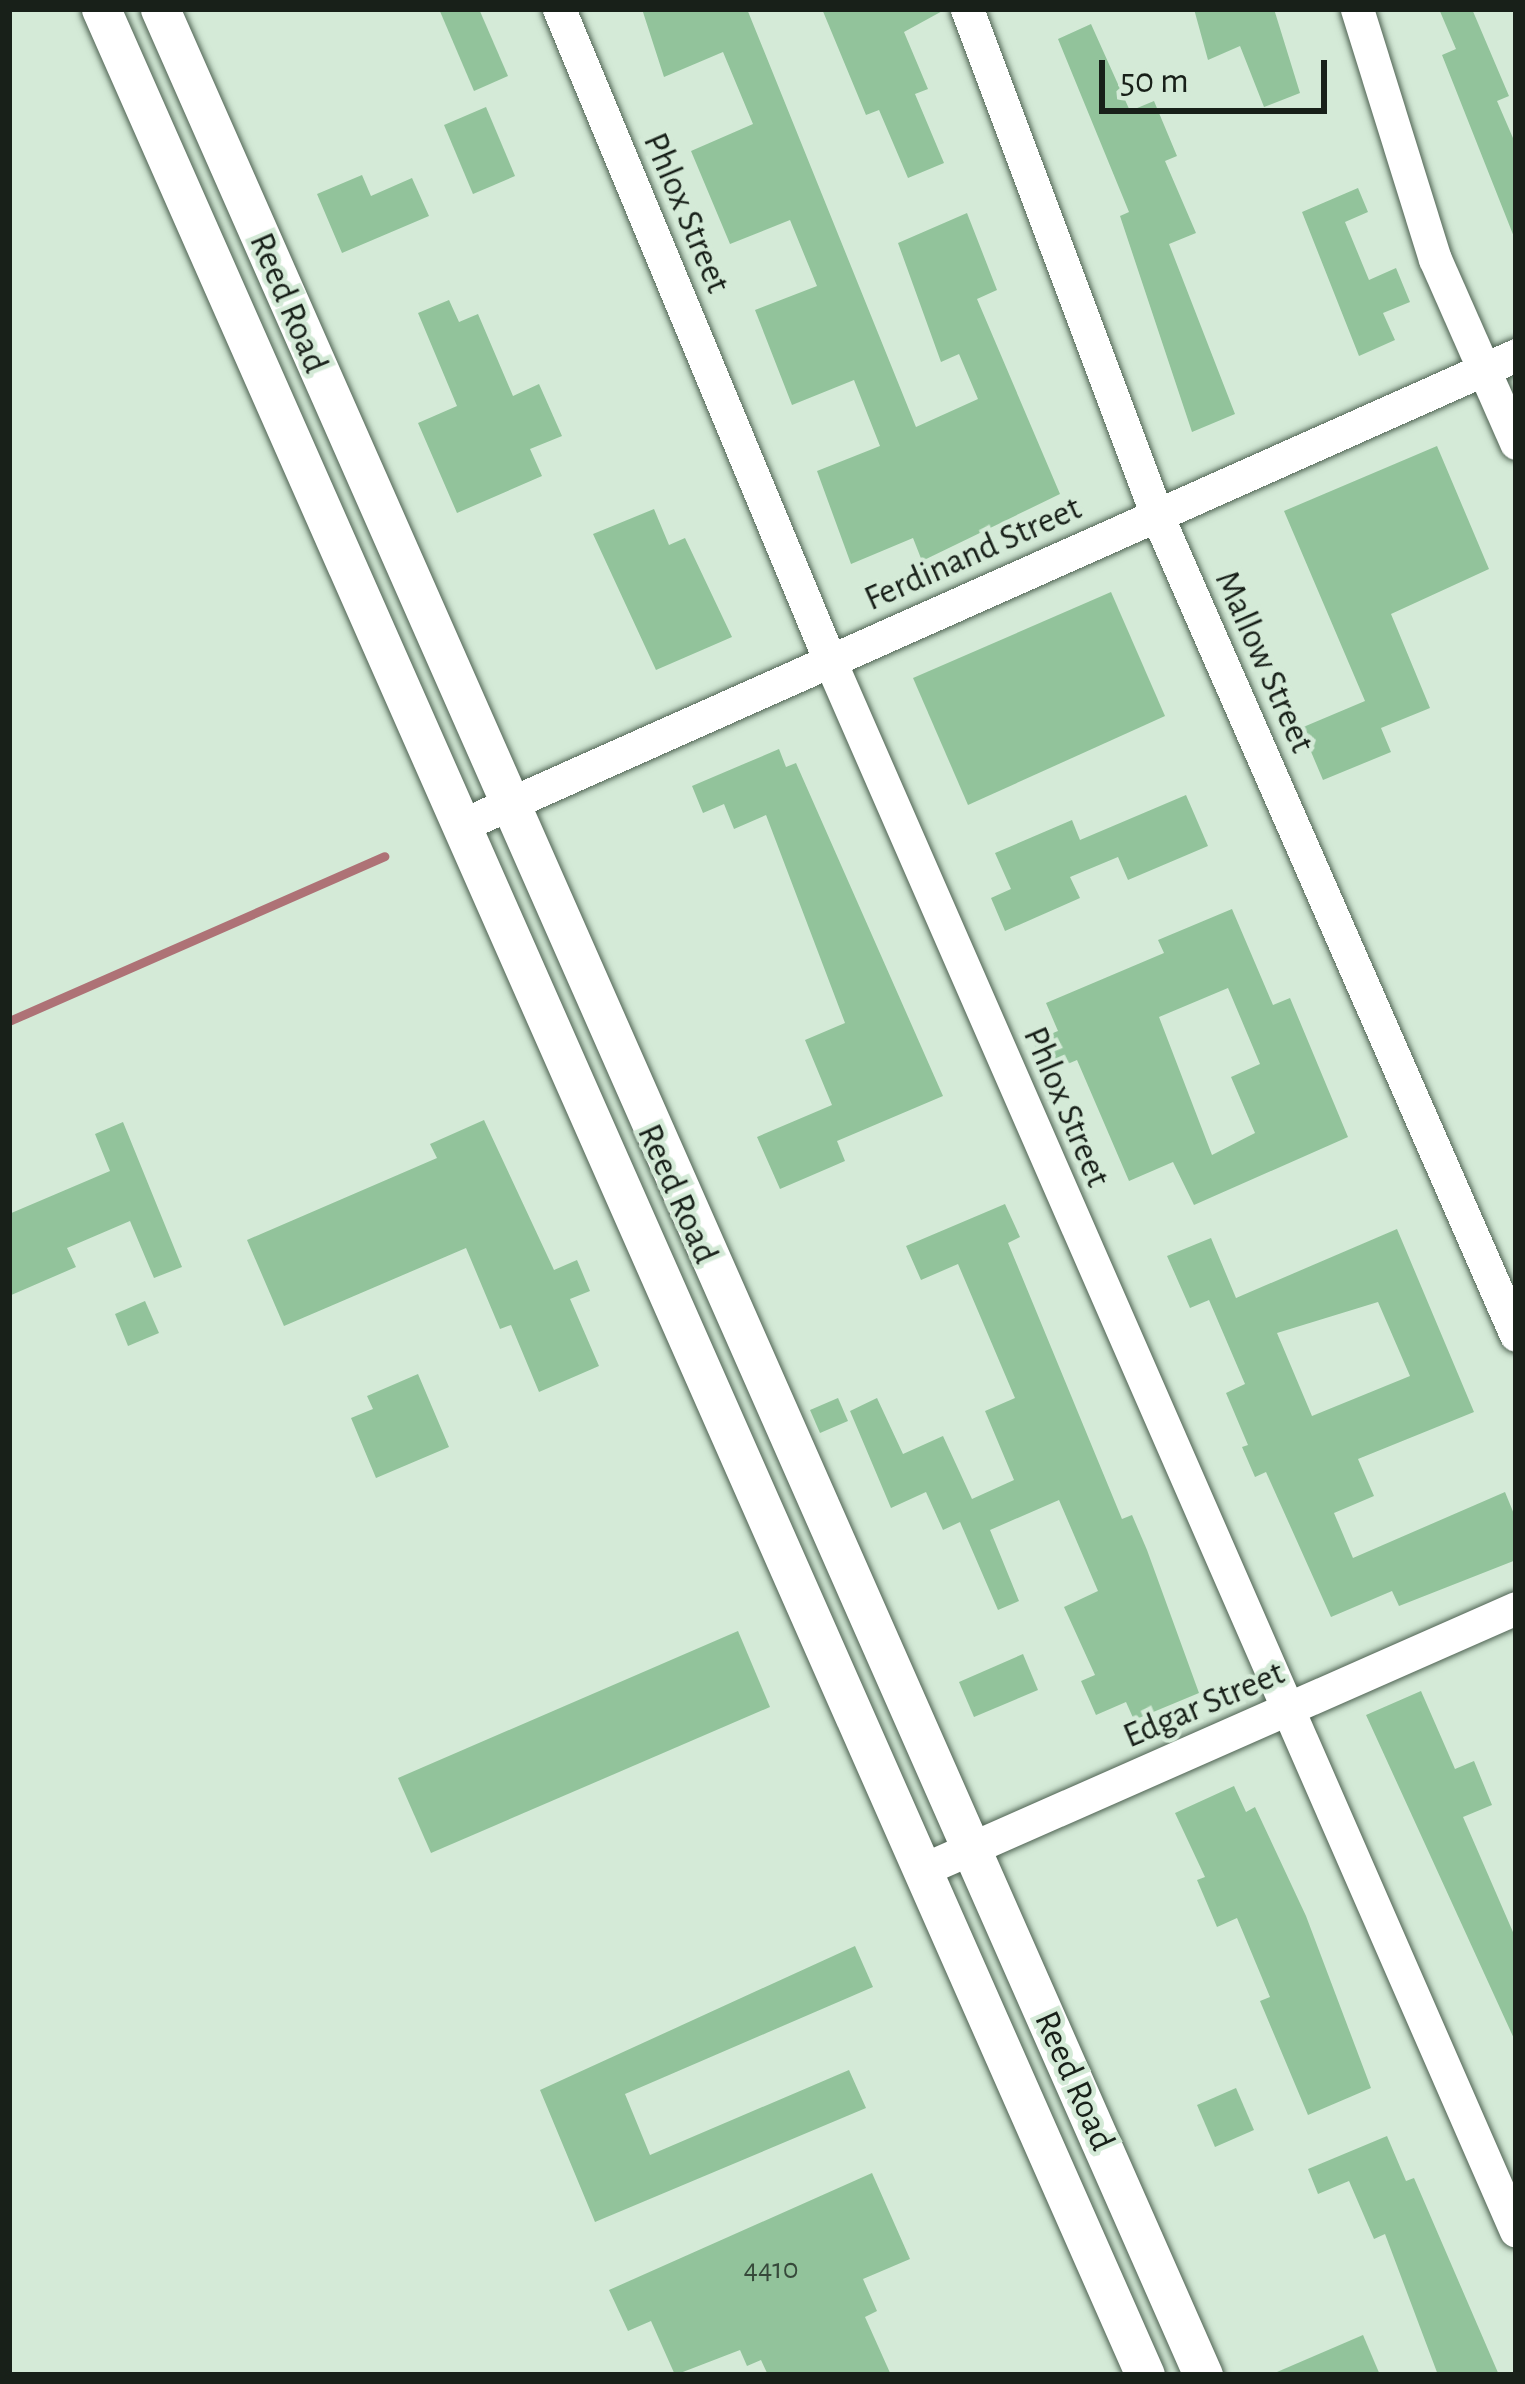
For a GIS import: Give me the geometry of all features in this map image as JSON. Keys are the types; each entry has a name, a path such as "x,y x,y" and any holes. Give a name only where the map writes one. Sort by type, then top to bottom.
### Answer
{"street":[{"name":"Reed Road","path":"101,9 598,1126 1145,2375"},
{"name":"Reed Road","path":"160,9 638,1108 1203,2375"},
{"name":"Phlox Street","path":"559,9 830,661 1516,2230"},
{"name":"Mallow Street","path":"968,9 1156,514 1516,1335"},
{"path":"1357,9 1435,259 1516,443"},
{"name":"Ferdinand Street","path":"462,825 1516,355"},
{"path":"598,1126 638,1108"},
{"path":"763,1508 808,1486"},
{"name":"Edgar Street","path":"922,1870 1287,1713 1516,1608"},
{"path":"1062,2184 1110,2164"}],"building":[{"path":"439,9 479,9 508,76 474,91"},
{"path":"642,9 747,9 916,427 978,399 959,354 941,362 898,243 967,213 997,290 977,299 1060,494 922,561 913,538 851,564 817,471 880,446 854,380 792,405 755,310 817,286 790,220 730,244 691,151 753,124 723,52 664,77"},
{"path":"822,9 946,9 904,32 928,89 915,94 944,163 908,178 879,110 866,115"},
{"path":"1194,9 1274,9 1300,93 1264,107 1240,46 1208,60"},
{"path":"1439,9 1472,9 1509,96 1497,101 1516,145 1516,242 1442,55 1456,49"},
{"path":"1091,24 1130,111 1154,101 1177,156 1165,161 1196,233 1169,244 1235,414 1192,432 1120,216 1129,212 1058,39"},
{"path":"486,107 515,176 473,194 444,125"},
{"path":"362,175 371,196 412,178 429,216 342,253 317,194"},
{"path":"1358,188 1368,212 1345,222 1369,280 1396,268 1410,302 1383,313 1395,340 1359,356 1302,212"},
{"path":"449,300 459,322 478,314 513,396 539,384 562,436 530,449 542,476 457,513 418,423 457,406 418,313"},
{"path":"1437,446 1489,569 1391,614 1430,708 1381,728 1391,752 1323,780 1301,728 1365,701 1284,511"},
{"path":"654,509 669,545 685,538 732,637 656,670 593,534"},
{"path":"1111,592 1165,716 968,805 913,678"},
{"path":"779,749 786,767 796,763 943,1096 837,1141 845,1161 780,1189 757,1137 832,1105 805,1040 845,1023 766,815 734,829 724,804 703,813 692,786"},
{"path":"1186,795 1208,846 1128,880 1118,857 1070,877 1080,898 1005,931 991,898 1011,889 995,853 1072,820 1080,840"},
{"path":"1232,909 1273,1005 1290,998 1348,1137 1194,1205 1173,1162 1129,1181 1077,1060 1046,1073 1033,1041 1058,1031 1046,1003 1164,953 1158,940","holes":["1228,988 1260,1064 1231,1077 1255,1133 1212,1155 1159,1017"]},
{"path":"484,1120 554,1270 577,1260 590,1291 570,1299 599,1366 539,1392 511,1325 500,1329 466,1248 284,1326 247,1240 437,1158 430,1144"},
{"path":"123,1122 182,1267 154,1278 130,1221 67,1248 76,1267 9,1296 9,1214 110,1171 95,1134"},
{"path":"1005,1204 1020,1237 1008,1243 1122,1519 1132,1515 1147,1550 1199,1693 1134,1720 1126,1702 1096,1715 1081,1681 1095,1675 1064,1607 1098,1591 1059,1500 990,1530 1019,1601 998,1610 960,1522 943,1530 926,1492 891,1508 850,1411 877,1398 903,1454 943,1436 972,1499 1014,1480 985,1411 1015,1398 958,1264 921,1280 906,1246"},
{"path":"1397,1229 1474,1412 1358,1459 1374,1496 1334,1513 1353,1558 1505,1492 1516,1519 1516,1560 1399,1606 1392,1591 1331,1617 1266,1472 1255,1477 1242,1447 1248,1445 1226,1393 1245,1384 1209,1300 1190,1308 1167,1256 1211,1238 1236,1298","holes":["1378,1302 1410,1376 1312,1416 1277,1333"]},
{"path":"145,1301 159,1333 128,1346 115,1314"},
{"path":"418,1374 449,1447 376,1478 351,1418 373,1409 367,1396"},
{"path":"838,1398 848,1421 820,1433 810,1410"},
{"path":"738,1631 770,1707 431,1853 398,1778"},
{"path":"1023,1654 1038,1690 974,1717 959,1682"},
{"path":"1421,1691 1455,1769 1474,1761 1492,1805 1463,1817 1516,1939 1516,2043 1366,1715"},
{"path":"1234,1786 1246,1812 1255,1807 1306,1916 1371,2088 1308,2115 1260,2001 1270,1997 1237,1918 1217,1927 1197,1880 1205,1877 1175,1813"},
{"path":"855,1946 873,1987 625,2094 650,2155 849,2070 866,2108 595,2222 540,2090"},
{"path":"1236,2088 1254,2130 1215,2147 1197,2105"},
{"path":"1387,2136 1406,2181 1414,2178 1499,2375 1438,2375 1385,2234 1374,2239 1349,2181 1318,2194 1308,2169"},
{"path":"872,2173 910,2259 863,2279 877,2311 865,2317 891,2375 768,2375 761,2360 747,2366 740,2350 675,2375 651,2321 628,2331 609,2290"},
{"path":"1363,2335 1380,2375 1270,2375"}],"waterway":[{"path":"9,1021 384,856"}]}
